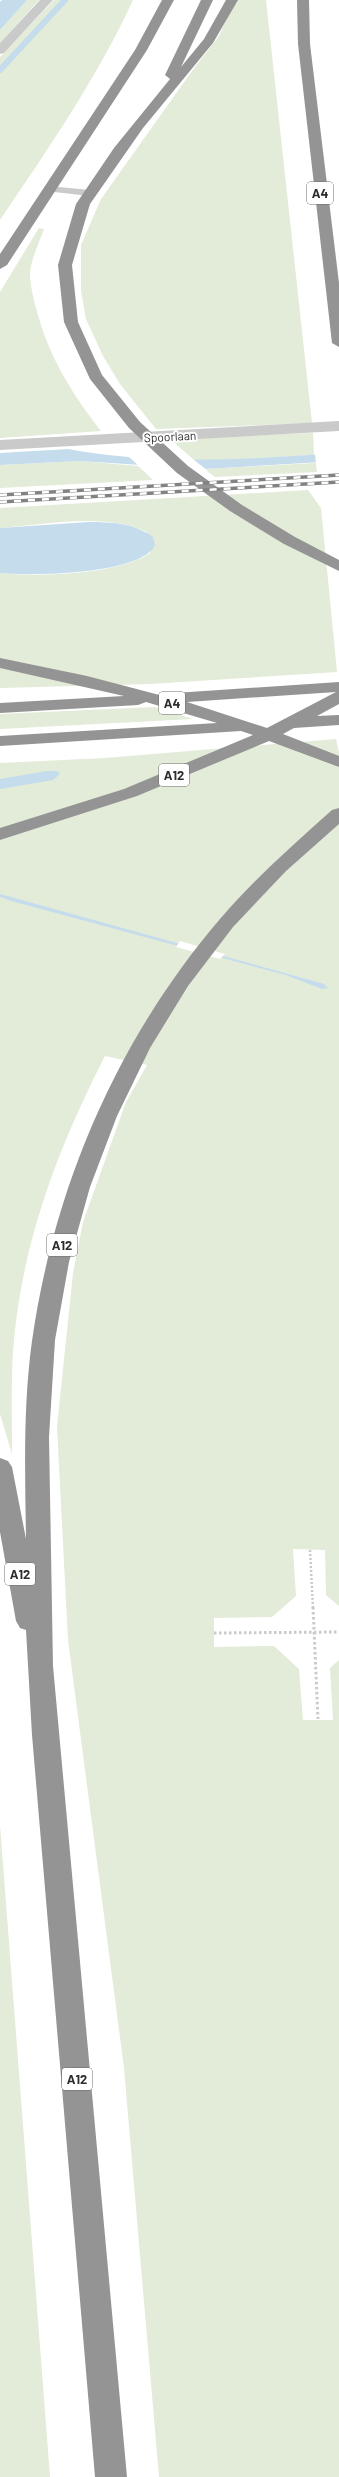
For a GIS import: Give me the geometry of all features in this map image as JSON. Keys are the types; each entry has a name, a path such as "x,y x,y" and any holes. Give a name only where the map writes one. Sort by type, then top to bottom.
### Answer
{"highway":[{"path":"0,265 141,50 168,0"},
{"path":"159,100 207,0"},
{"path":"232,0 206,45 159,100 90,193 67,237 59,270 61,305 74,348 112,406 145,441 179,470 256,523 339,566"},
{"path":"295,0 304,44"},
{"name":"A4","path":"303,0 304,44 339,343"},
{"name":"A4","path":"0,663 92,682 182,706 271,734 339,762"},
{"path":"0,708 339,687"},
{"name":"A12","path":"0,834 107,800 196,767 251,742 339,697"},
{"path":"0,741 339,720"},
{"name":"A12","path":"110,2477 40,1681 37,1435 45,1337 55,1276 71,1209 96,1137 128,1066 175,992 226,923 280,866 339,814"},
{"name":"A12","path":"0,1467 40,1681"}],"street":[{"path":"0,50 47,0"},
{"name":"Spoorlaan","path":"0,445 339,426"}],"lane":[{"path":"49,189 90,193"}],"path":[{"path":"310,1550 318,1719"},
{"path":"214,1633 339,1632"}],"green space":[{"path":"27,0 39,0 0,43 0,30"},
{"path":"54,0 133,0 88,85 54,140 0,220 0,57"},
{"path":"235,0 266,0 312,423 156,429 120,384 103,356 86,319 81,291 81,245 101,199 192,71 219,36"},
{"path":"39,228 44,229 30,273 32,294 38,315 56,362 81,404 101,431 0,438 0,292"},
{"path":"313,433 314,455 206,461 195,461 169,438"},
{"path":"79,461 138,466 153,480 0,488 0,465"},
{"path":"316,463 317,472 215,477 204,469"},
{"path":"308,490 321,508 337,672 150,684 0,688 0,573 35,575 77,573 119,566 150,553 147,532 130,526 94,521 75,521 0,528 0,508"},
{"path":"154,707 193,719 0,729 0,714"},
{"path":"336,739 339,753 339,1606 326,1595 325,1550 293,1549 296,1596 272,1617 214,1618 214,1647 274,1646 299,1669 303,1720 333,1720 330,1668 339,1660 339,2477 159,2477 124,2068 68,1640 57,1427 73,1273 83,1222 126,1102 147,1065 105,1056 72,1127 44,1199 24,1273 17,1312 12,1364 12,1454 0,1414 0,763 105,758"},
{"path":"0,1825 50,2477 0,2477"}],"water":[{"path":"2,0 27,0 0,30 0,2"},
{"path":"68,449 136,458 203,460 339,453 339,461 204,469 79,461 0,465 0,453"},
{"path":"106,522 130,526 146,532 153,537 155,545 146,555 108,568 59,573 0,573 0,528"},
{"path":"47,771 57,771 60,774 53,780 0,789 0,779"},
{"path":"0,894 324,984 328,988 322,989 286,975 15,902 0,897"}],"pier":[{"path":"339,451 339,463 316,465 315,453"},
{"path":"127,455 193,459 208,471 141,468"},
{"path":"180,941 225,954 220,959 176,947"}],"waterway":[{"path":"0,70 65,0"}],"railway":[{"path":"0,495 339,475"},
{"path":"0,502 339,482"}]}
